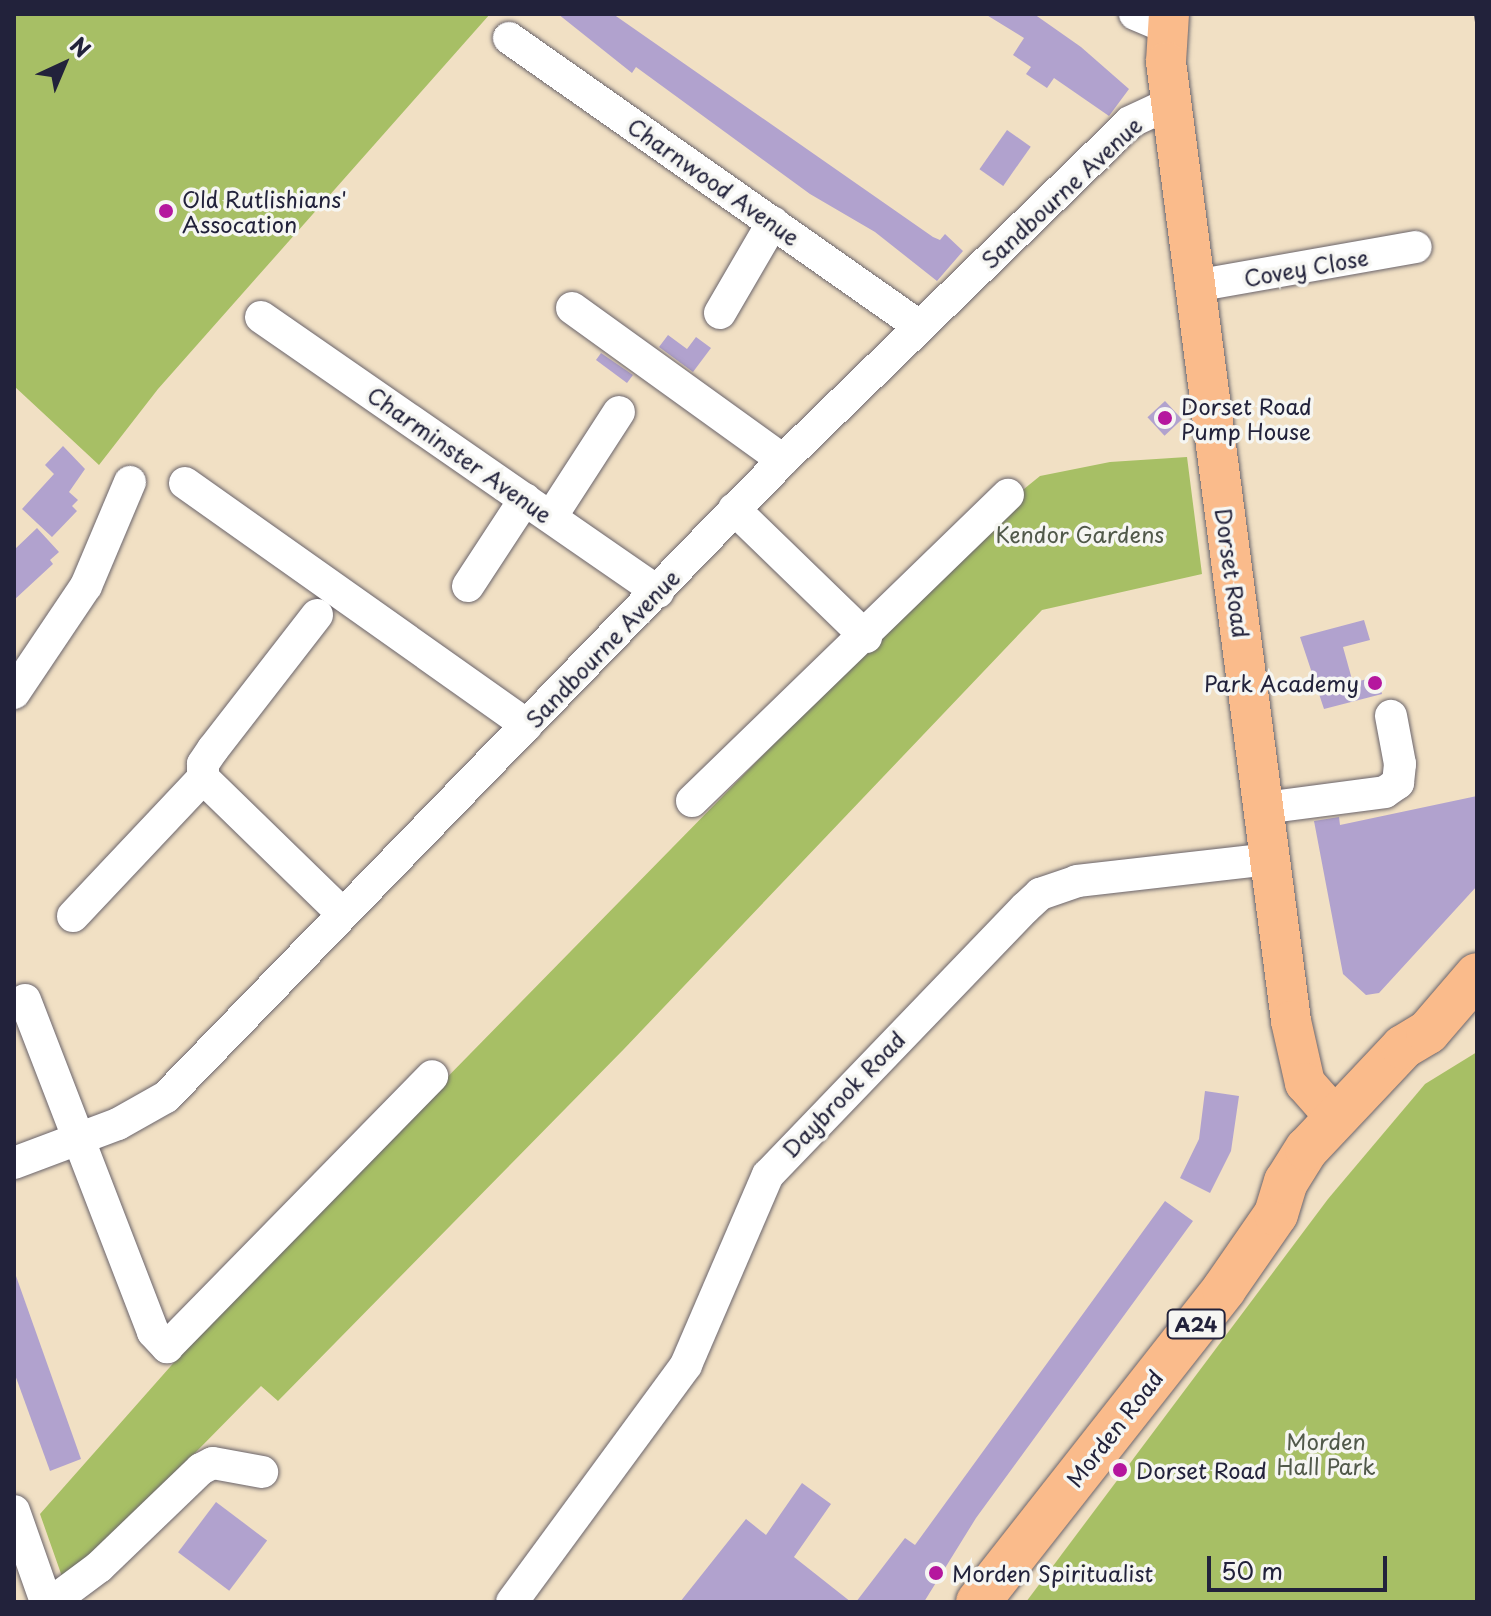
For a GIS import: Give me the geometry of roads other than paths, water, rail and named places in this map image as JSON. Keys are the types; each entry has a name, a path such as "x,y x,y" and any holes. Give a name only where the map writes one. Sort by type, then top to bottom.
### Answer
{"highway":[{"name":"Morden Road","path":"1276,1214 1286,1182 1336,1118 1403,1047 1428,1032 1477,975"},
{"name":"Morden Road","path":"978,1602 1224,1289 1276,1214 1327,1168 1418,1062 1428,1032"}],"main road":[{"name":"Dorset Road","path":"1157,18 1171,103 1299,1068 1316,1099 1336,1118"}],"street":[{"name":"Charnwood Avenue","path":"509,38 919,326"},
{"name":"Sandbourne Avenue","path":"14,1163 76,1140 159,1103 783,460 1130,122 1171,103"},
{"path":"720,313 773,222"},
{"name":"Covey Close","path":"1195,286 1416,247"},
{"path":"572,308 783,460"},
{"name":"Charminster Avenue","path":"261,317 658,592"},
{"path":"551,517 619,412"},
{"path":"14,693 86,586 130,482"},
{"path":"185,483 527,725"},
{"path":"692,801 866,637 1008,495"},
{"path":"468,586 525,499"},
{"path":"734,509 866,637"},
{"path":"73,916 203,778 203,764 213,749 317,615"},
{"path":"1264,808 1385,792 1398,783 1400,764 1391,716"},
{"path":"203,778 343,914"},
{"name":"Daybrook Road","path":"512,1602 686,1365 768,1175 1025,908 1040,894 1077,881 1271,859"},
{"path":"25,1000 76,1140 88,1158 153,1332 167,1347 432,1076"},
{"path":"14,1511 49,1602 99,1567 201,1469 213,1463 262,1472"}],"tram line":[{"path":"1475,14 1477,31"}],"place":[{"name":"Old Rutlishians' Assocation","path":"166,211"},
{"name":"Dorset Road Pump House","path":"1165,418"},
{"name":"Park Academy","path":"1375,683"},
{"name":"Dorset Road","path":"1120,1470"},
{"name":"Morden Spiritualist","path":"936,1573"}],"park label":[{"name":"Kendor Gardens","path":"1080,534"},
{"name":"Morden Hall Park","path":"1326,1452"}]}
